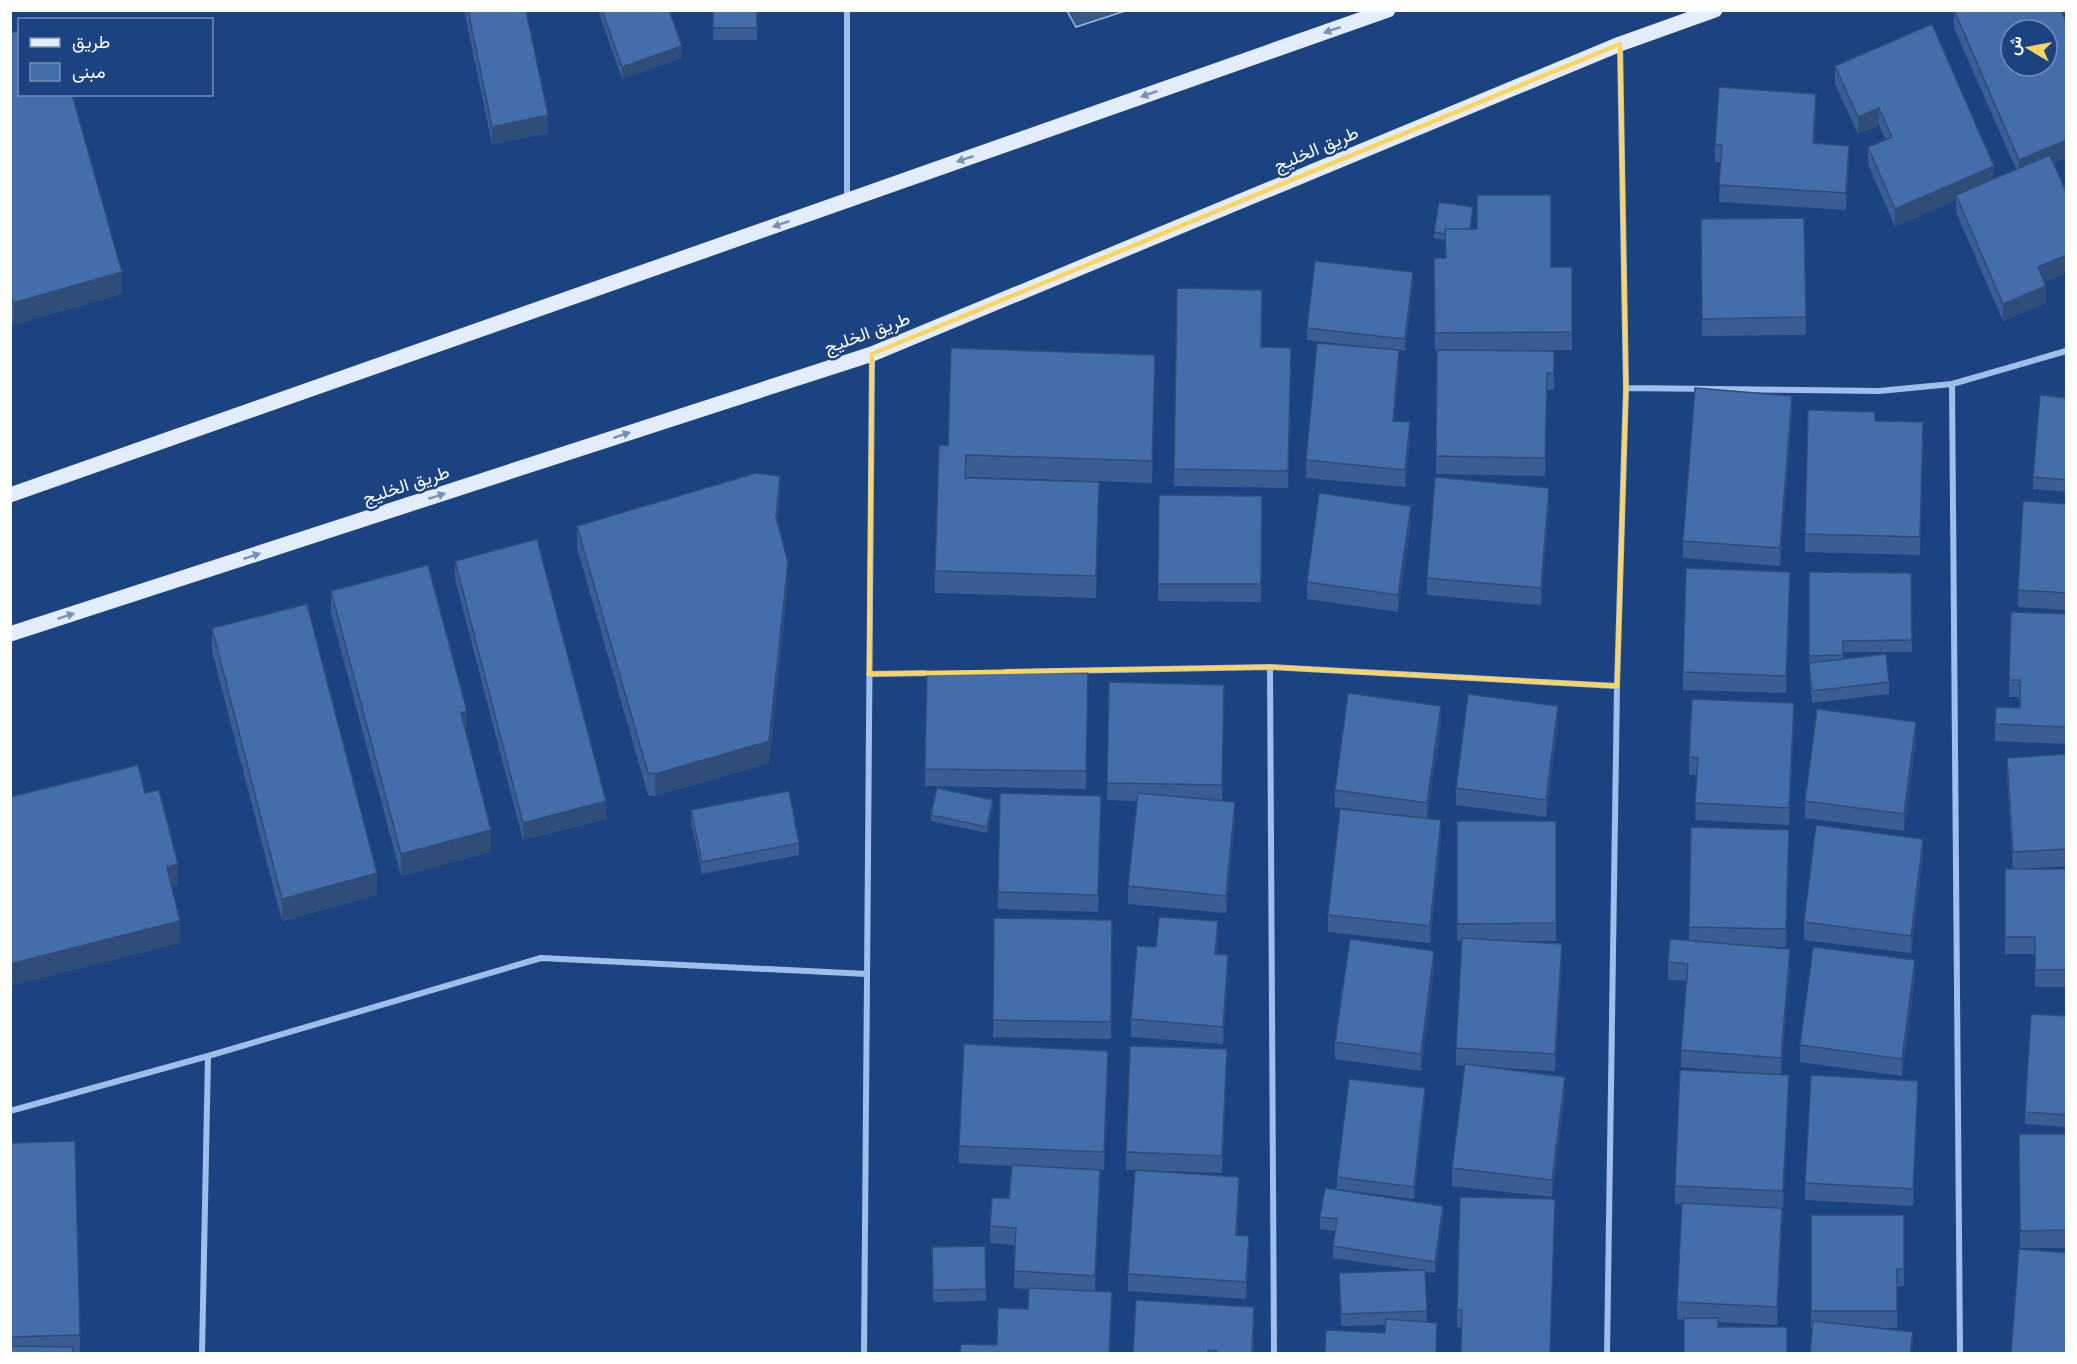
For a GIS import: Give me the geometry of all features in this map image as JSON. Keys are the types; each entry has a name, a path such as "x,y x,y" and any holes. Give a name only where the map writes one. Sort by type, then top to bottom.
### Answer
{"main road":[{"path":"10,495 1388,10"},
{"name":"طريق الخليج","path":"10,634 872,354 1620,44 1715,10"}],"street":[{"path":"847,200 848,10"},
{"path":"1607,1353 1617,686 1626,388 1620,44"},
{"path":"1626,388 1879,391 1952,384 2067,351"},
{"path":"864,1353 872,354"},
{"path":"1952,384 1960,1353"},
{"path":"999,672 1270,667 1617,686"},
{"path":"1270,667 1274,1353"},
{"path":"869,674 940,673"},
{"path":"10,1111 208,1056 541,958 867,974"},
{"path":"202,1353 208,1056"}],"highlighted area":[{"path":"1620,44 1626,388 1617,686 1270,667 869,674 872,354"}],"water":[{"path":"1067,11 1125,11 1076,27"}],"building":[{"path":"468,10 526,10 548,115 492,127"},
{"path":"602,10 669,10 682,46 622,67"},
{"path":"713,10 757,10 757,28 713,28"},
{"path":"1954,10 2061,10 2067,24 2067,140 2019,160"},
{"path":"1932,24 1994,166 1895,209 1868,147 1892,137 1879,108 1858,117 1835,66"},
{"path":"18,31 18,96 73,96 122,272 13,303 10,293 10,33"},
{"path":"1719,87 1816,94 1813,143 1849,146 1846,193 1719,185 1722,145 1715,144"},
{"path":"2050,155 2067,194 2067,255 2038,267 2046,286 2003,304 1956,195"},
{"path":"1477,195 1551,195 1551,267 1572,267 1572,332 1435,333 1434,258 1446,258 1445,229 1477,229"},
{"path":"1439,202 1473,207 1470,229 1445,229 1445,234 1434,232"},
{"path":"1804,218 1806,317 1702,319 1701,219"},
{"path":"1315,261 1413,272 1405,339 1307,328"},
{"path":"1177,288 1262,290 1261,347 1291,348 1288,471 1174,469"},
{"path":"1317,343 1399,350 1393,421 1410,422 1405,470 1306,460"},
{"path":"951,348 1155,355 1152,461 966,455 965,478 1099,482 1096,576 935,571 939,445 948,446"},
{"path":"1437,350 1554,351 1554,373 1547,373 1545,458 1436,456"},
{"path":"1695,388 1792,396 1780,548 1683,541"},
{"path":"2040,395 2067,398 2067,480 2033,477"},
{"path":"1808,410 1875,412 1875,421 1923,422 1920,537 1805,534"},
{"path":"756,473 780,476 776,517 788,562 769,741 655,774 648,773 577,526"},
{"path":"1435,477 1549,488 1541,588 1427,578"},
{"path":"1319,493 1411,506 1398,595 1307,582"},
{"path":"1159,495 1262,496 1261,584 1158,584"},
{"path":"2023,501 2067,504 2067,593 2018,590"},
{"path":"537,539 606,801 523,823 455,561"},
{"path":"428,565 467,711 461,713 491,830 401,854 331,591"},
{"path":"1686,568 1790,572 1786,676 1683,672"},
{"path":"1809,572 1911,573 1912,640 1843,641 1843,655 1809,656"},
{"path":"307,604 377,873 282,899 212,628"},
{"path":"2011,612 2067,614 2067,727 1995,724 1996,707 2020,708 2020,680 2009,680"},
{"path":"1886,654 1889,682 1812,691 1809,663"},
{"path":"927,670 1088,673 1086,771 925,769"},
{"path":"1109,682 1224,685 1222,785 1107,783"},
{"path":"1348,693 1441,706 1427,803 1335,790"},
{"path":"1468,694 1558,706 1546,800 1456,788"},
{"path":"1692,699 1794,703 1789,808 1695,803 1698,758 1689,757"},
{"path":"1817,709 1916,722 1904,814 1805,801"},
{"path":"2067,754 2067,849 2013,852 2007,758"},
{"path":"138,765 145,793 159,790 178,864 167,867 180,921 10,964 10,797"},
{"path":"937,788 993,800 987,827 931,815"},
{"path":"789,791 799,843 702,862 691,810"},
{"path":"1000,793 1101,796 1098,895 998,892"},
{"path":"1138,793 1235,802 1226,896 1128,886"},
{"path":"1340,809 1441,820 1430,926 1328,915"},
{"path":"1457,821 1556,821 1556,923 1457,924"},
{"path":"1816,825 1923,839 1911,936 1804,922"},
{"path":"1691,827 1789,830 1786,929 1689,927"},
{"path":"2005,869 2067,869 2067,970 2035,970 2035,937 2005,937"},
{"path":"1159,917 1218,921 1215,954 1228,955 1223,1027 1131,1019 1137,946 1156,947"},
{"path":"994,918 1112,920 1111,1022 993,1020"},
{"path":"1462,938 1562,944 1555,1054 1456,1048"},
{"path":"1350,939 1434,951 1421,1054 1335,1042"},
{"path":"1670,939 1790,949 1781,1058 1681,1050 1688,964 1668,962"},
{"path":"1813,947 1915,960 1902,1059 1800,1045"},
{"path":"2031,1014 2067,1016 2067,1115 2025,1112"},
{"path":"964,1044 1108,1051 1104,1152 959,1146"},
{"path":"1130,1046 1227,1049 1222,1156 1126,1152"},
{"path":"1465,1064 1565,1077 1552,1180 1452,1168"},
{"path":"1680,1070 1789,1075 1783,1191 1675,1186"},
{"path":"1811,1075 1918,1081 1913,1189 1805,1183"},
{"path":"1349,1079 1425,1088 1414,1187 1337,1177"},
{"path":"2019,1134 2067,1134 2067,1230 2020,1231"},
{"path":"75,1141 80,1335 10,1337 10,1143"},
{"path":"1012,1165 1100,1170 1095,1276 1014,1271 1016,1228 990,1226 992,1198 1009,1198"},
{"path":"1135,1170 1239,1177 1236,1235 1249,1236 1246,1282 1128,1274"},
{"path":"1325,1188 1443,1206 1435,1262 1333,1246 1337,1219 1320,1217"},
{"path":"1460,1197 1555,1199 1550,1353 1461,1353 1462,1310 1457,1310"},
{"path":"1682,1203 1782,1208 1777,1307 1677,1302"},
{"path":"1811,1215 1904,1215 1904,1269 1897,1269 1897,1311 1811,1311"},
{"path":"985,1246 986,1289 933,1290 932,1247"},
{"path":"2019,1249 2067,1253 2067,1353 2011,1353"},
{"path":"1425,1270 1427,1311 1341,1314 1339,1273"},
{"path":"1029,1288 1112,1292 1109,1353 960,1353 961,1344 997,1345 998,1308 1028,1309"},
{"path":"1136,1300 1254,1307 1252,1353 1216,1353 1217,1351 1208,1350 1208,1353 1133,1353"},
{"path":"1684,1318 1718,1318 1718,1327 1787,1327 1787,1353 1684,1353"},
{"path":"1386,1319 1437,1323 1436,1353 1325,1353 1326,1330 1385,1333"},
{"path":"1813,1321 1913,1332 1910,1353 1810,1353"},
{"path":"10,1346 73,1347 73,1353 10,1353"}]}
